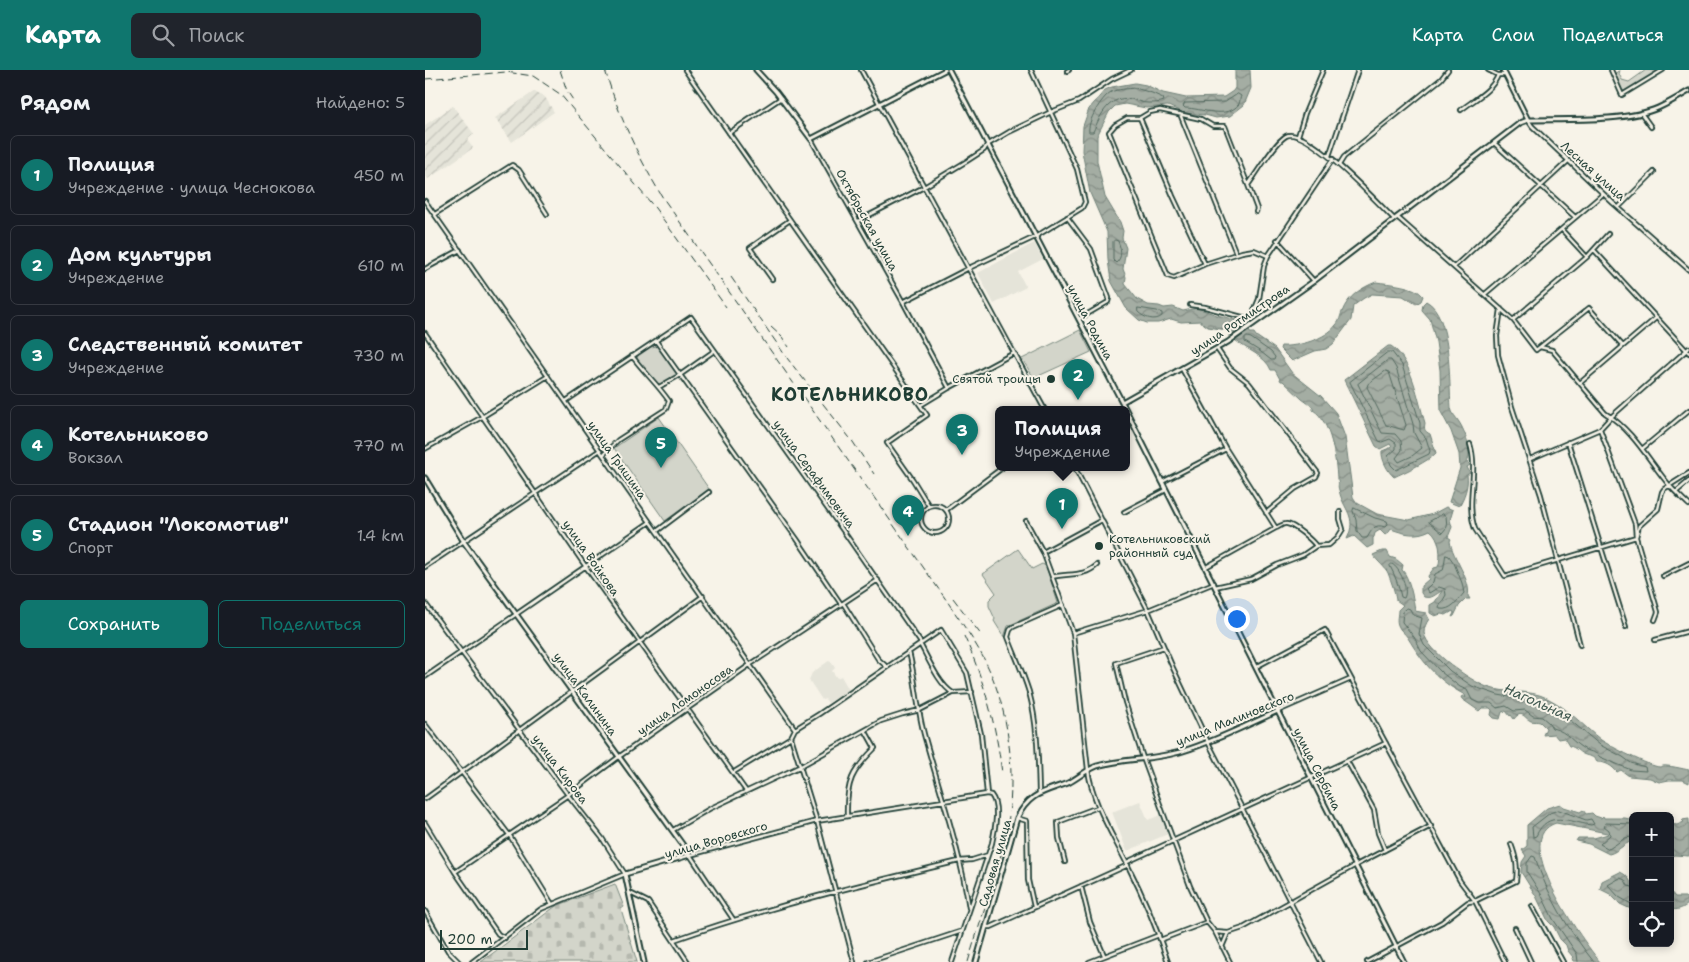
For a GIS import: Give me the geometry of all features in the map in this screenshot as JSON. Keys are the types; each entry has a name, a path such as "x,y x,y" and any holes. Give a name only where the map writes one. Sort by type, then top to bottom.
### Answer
{"street":[{"path":"685,70 927,415 887,443 929,506"},
{"name":"Октябрьская улица","path":"756,70 781,98 811,139 949,388"},
{"path":"861,70 1043,406"},
{"path":"811,139 945,70"},
{"name":"улица Родина","path":"949,70 1124,406"},
{"path":"903,302 1035,237 1082,208 1085,202 1077,169 1031,70"},
{"path":"858,221 924,187 984,150 987,145 1009,132 1079,101 1112,79 1131,70"},
{"path":"1299,136 1305,113 1323,70"},
{"path":"1329,156 1358,70"},
{"path":"1339,165 1344,157 1441,78 1448,70"},
{"path":"1488,70 1498,75 1506,74"},
{"name":"Лесная улица","path":"1503,70 1532,126 1603,194 1689,270"},
{"path":"1611,70 1622,95 1663,70"},
{"path":"1461,110 1489,88 1498,75"},
{"name":"улица Ротмистрова","path":"1122,402 1228,342 1314,281 1514,126 1528,120 1605,117 1641,113 1658,108 1689,91"},
{"path":"729,133 781,98"},
{"path":"1255,212 1257,209 1225,126 1213,126 1201,119 1160,110 1150,112 1140,118 1127,118 1115,125 1109,132 1170,278 1180,276 1205,264 1236,253 1255,250 1268,256"},
{"path":"1641,113 1651,127"},
{"path":"1180,114 1236,253"},
{"path":"1140,118 1173,196 1205,264"},
{"path":"1248,185 1278,143 1290,134 1299,136 1333,159 1396,218 1485,294 1513,320 1536,350 1589,308 1623,346"},
{"path":"1493,142 1542,185 1575,218"},
{"path":"1190,304 1250,318 1259,299 1264,266 1268,256 1333,159"},
{"path":"1453,268 1568,161"},
{"path":"435,214 513,165 519,170 547,214"},
{"path":"1619,207 1654,172"},
{"path":"1485,294 1603,194"},
{"name":"улица Гришина","path":"425,201 795,729"},
{"path":"1067,217 1091,249 1109,298 1108,302 1079,319"},
{"path":"772,279 749,248 790,220"},
{"path":"1562,230 1587,257"},
{"path":"1513,320 1587,257 1608,234"},
{"path":"1277,240 1314,281"},
{"path":"425,269 460,250"},
{"path":"1530,459 1600,429 1611,417 1688,351 1594,250"},
{"path":"1501,309 1497,336 1498,355 1512,407 1530,459 1580,645"},
{"name":"улица Серафимовича","path":"566,401 691,317 878,580 920,643 934,670 953,693"},
{"path":"1580,383 1656,318"},
{"name":"улица Войкова","path":"425,334 586,567 746,791"},
{"path":"656,341 802,546 878,659 887,667"},
{"path":"1540,347 1551,350 1605,413 1616,420 1642,449 1669,485 1689,506"},
{"path":"1217,349 1230,368 1249,384 1318,473 1316,477 1295,489 1266,513"},
{"path":"659,387 680,375 715,350"},
{"path":"921,405 1014,354"},
{"path":"603,454 619,440 666,409 669,402 659,387 647,376 632,356"},
{"path":"1182,369 1226,449 1276,528"},
{"path":"425,449 482,417 548,376"},
{"path":"1642,449 1689,410"},
{"name":"улица Родина","path":"1130,418 1215,585"},
{"path":"1600,429 1632,514 1658,612 1655,620"},
{"path":"1568,442 1626,627"},
{"path":"1470,444 1474,465 1470,504 1473,523 1505,576 1637,537"},
{"path":"1162,482 1226,449"},
{"path":"425,567 601,450"},
{"path":"946,510 998,471"},
{"path":"1077,471 1148,610 1163,647 1208,742 1321,962"},
{"path":"1637,537 1639,526 1658,509 1662,492 1669,485 1689,473"},
{"name":"улица Калинина","path":"425,478 464,542 673,830 733,919"},
{"path":"1676,492 1689,481"},
{"path":"1124,512 1166,490"},
{"path":"657,531 709,492"},
{"path":"937,505 946,510 949,520 943,531 933,532 925,528 921,519 929,506 937,505"},
{"path":"1073,633 1148,610 1215,585 1251,579 1277,564 1303,555 1316,546 1329,545 1341,533 1343,527 1340,512"},
{"path":"1043,552 1102,520"},
{"path":"1026,521 1043,552 1073,633 1087,770 1092,789 1146,902 1168,962"},
{"path":"425,677 650,522"},
{"path":"1206,568 1285,524 1303,534 1316,546"},
{"path":"1663,576 1689,563"},
{"path":"1052,577 1082,574 1089,572 1097,565"},
{"name":"улица Ломоносова","path":"455,872 568,795 687,708 878,580"},
{"name":"улица Сербина","path":"1215,585 1404,962"},
{"path":"425,799 703,596"},
{"name":"улица Кирова","path":"425,603 602,838 625,874 644,962"},
{"path":"1039,793 1037,734 1034,716 1029,692 1008,637 1009,630 1013,627 1063,605"},
{"path":"734,773 791,737 795,729 941,630 966,671 981,734 987,794 991,795 995,800 995,827 988,855 952,962"},
{"path":"1256,667 1325,630 1461,881 1475,901 1505,962"},
{"path":"1655,640 1689,631"},
{"path":"1163,647 1116,663 1125,702 1143,758 1190,886 1207,922 1215,932 1230,962"},
{"path":"909,652 925,736 945,801 959,861 965,878 969,908"},
{"name":"улица Малиновского","path":"1039,793 1070,782 1087,770 1117,761 1170,755 1208,742 1351,679"},
{"path":"673,830 695,816 801,766 889,718 920,710 953,693 972,692"},
{"path":"425,724 510,836 552,904"},
{"path":"847,816 847,796 850,779 863,760 875,748 865,730"},
{"path":"791,737 817,821 854,962"},
{"path":"986,927 991,927 1081,886 1311,777 1387,744"},
{"path":"1347,761 1374,810 1378,833 1385,850"},
{"name":"Садовая улица","path":"976,962 1017,818 1026,803 1039,793"},
{"name":"улица Воровского","path":"471,961 541,910 625,874 817,821 987,794"},
{"path":"1065,862 1059,838 1058,822 1099,807"},
{"path":"1017,818 1027,821 1028,880 1034,907"},
{"path":"425,823 455,872 499,934 505,938"},
{"path":"1215,932 1228,933 1243,928 1431,826"},
{"path":"1367,962 1442,922 1468,902 1475,901 1516,880 1518,870 1511,844"},
{"path":"674,940 733,919 835,891 988,855"},
{"path":"1081,886 1091,922 1104,956"},
{"path":"630,893 648,902 688,962"},
{"path":"1532,906 1563,962"},
{"path":"425,911 449,951 459,962"},
{"path":"1160,940 1207,922"},
{"path":"1515,928 1531,962"},
{"path":"868,962 962,931"},
{"path":"1222,947 1228,933"},
{"path":"1089,962 1159,935"}],"shaded area":[{"path":"535,91 545,97 554,112 512,142 495,118"},
{"path":"453,106 474,134 467,140 473,148 428,179 425,175 425,125"},
{"path":"1034,243 1043,259 1018,272 1026,287 994,304 978,273"},
{"path":"830,660 835,668 832,671 837,678 841,676 849,690 828,703 825,699 822,700 809,680 812,673"},
{"path":"1140,801 1148,820 1161,815 1168,834 1127,851 1112,812"}],"green space":[{"path":"1620,70 1619,74 1622,80 1629,82 1646,70 1659,71 1623,93 1614,74"},
{"path":"1080,330 1091,352 1034,378 1022,359"},
{"path":"658,346 678,375 659,385 648,375 637,359 638,355 650,347"},
{"path":"659,417 709,489 665,521 614,448"},
{"path":"1018,549 1032,569 1042,564 1046,566 1058,603 1008,626 1004,637 994,621 995,619 989,606 989,600 996,593 983,574"},
{"path":"615,884 624,907 621,909 637,962 481,962 556,906"}],"water":[{"path":"1235,70 1250,70 1251,88 1244,105 1230,116 1216,118 1184,113 1168,106 1146,108 1125,104 1115,106 1109,112 1097,136 1097,161 1105,197 1120,222 1123,231 1122,238 1126,248 1123,269 1126,277 1125,284 1137,299 1148,305 1164,308 1173,307 1183,311 1197,308 1248,323 1229,338 1227,330 1208,327 1200,321 1181,322 1171,319 1158,323 1147,323 1139,320 1126,308 1111,281 1107,232 1090,193 1082,151 1083,126 1089,109 1105,90 1135,83 1146,85 1163,93 1186,98 1224,97 1235,88"},
{"path":"1376,282 1408,287 1423,296 1421,301 1416,304 1403,296 1372,294 1353,306 1351,320 1333,344 1326,349 1315,351 1292,361 1280,349 1281,346 1311,341 1326,334 1337,323 1351,297"},
{"path":"1426,301 1434,308 1441,320 1448,350 1451,408 1464,431 1469,448 1467,461 1470,465 1467,467 1470,473 1467,475 1466,491 1459,506 1449,502 1460,468 1459,454 1451,431 1441,412 1440,370 1436,342 1430,319 1422,310 1423,304"},
{"path":"1249,330 1250,333 1254,333 1275,349 1292,373 1321,396 1336,413 1345,437 1353,497 1357,503 1377,514 1409,520 1433,514 1446,507 1453,510 1450,520 1452,527 1448,537 1451,539 1454,554 1465,576 1470,599 1466,599 1459,606 1454,616 1452,617 1453,611 1446,615 1435,616 1430,613 1430,605 1435,602 1442,591 1430,597 1424,597 1421,593 1421,586 1429,579 1428,576 1434,568 1438,567 1439,563 1440,552 1438,542 1430,530 1420,534 1411,534 1391,529 1385,535 1380,530 1375,533 1373,545 1367,548 1354,536 1347,539 1351,524 1349,513 1338,488 1334,451 1328,431 1319,415 1313,410 1313,407 1281,381 1275,370 1271,370 1265,361 1235,340"},
{"path":"1388,346 1391,346 1398,352 1409,370 1417,392 1425,430 1430,434 1436,453 1423,463 1394,477 1385,465 1382,454 1382,451 1392,447 1390,444 1380,449 1376,446 1344,380"},
{"name":"Нагольная","path":"1387,551 1390,557 1403,565 1402,570 1409,583 1415,611 1426,613 1429,619 1424,631 1427,640 1451,664 1471,679 1487,687 1533,693 1555,702 1601,740 1621,751 1655,766 1668,766 1689,770 1689,783 1683,780 1659,782 1650,778 1629,776 1621,770 1617,772 1609,765 1597,762 1592,757 1569,746 1564,738 1558,739 1554,734 1543,735 1546,728 1540,722 1531,721 1521,714 1514,719 1506,711 1502,712 1500,719 1494,718 1491,715 1492,710 1490,708 1482,708 1479,711 1462,699 1461,697 1463,696 1466,698 1465,695 1455,690 1432,671 1399,627 1397,621 1398,610 1403,605 1396,600 1387,571 1373,555"},
{"path":"1560,804 1580,812 1583,810 1586,814 1592,813 1601,818 1603,816 1604,818 1629,819 1629,843 1609,854 1589,844 1576,841 1578,838 1594,838 1607,833 1556,823 1543,832 1540,848 1544,868 1554,891 1579,934 1600,962 1573,961 1573,957 1566,945 1548,921 1536,896 1521,872 1522,862 1526,856 1522,850 1527,846 1527,825 1547,808"},
{"path":"1689,819 1689,856 1674,855 1674,825 1684,822 1682,820"},
{"path":"1620,872 1629,879 1629,908 1600,889 1602,881"},
{"path":"1674,896 1685,897 1689,901 1685,906 1675,910"}],"railway":[{"path":"560,70 567,91 573,100"},
{"path":"605,70 630,136 663,198 947,601 988,666 998,693 1007,729 1011,767 1010,804 1005,840 968,962"},
{"path":"425,79 506,72 533,76 560,94 655,208 726,307"},
{"path":"731,277 787,358 853,442 874,474"},
{"path":"771,327 789,347"},
{"path":"953,598 982,636"},
{"path":"964,636 978,669 988,703 1002,773"}],"place":[{"name":"Святой троицы","path":"1051,379"},
{"name":"Дом культуры","path":"1078,400"},
{"name":"Следственный комитет","path":"962,455"},
{"name":"Стадион \"Локомотив\"","path":"661,468"},
{"name":"Полиция","path":"1062,529"},
{"name":"Котельниково","path":"908,536"},
{"name":"Котельниковский районный суд","path":"1099,546"}],"district":[{"name":"КОТЕЛЬНИКОВО","path":"850,395"}]}
